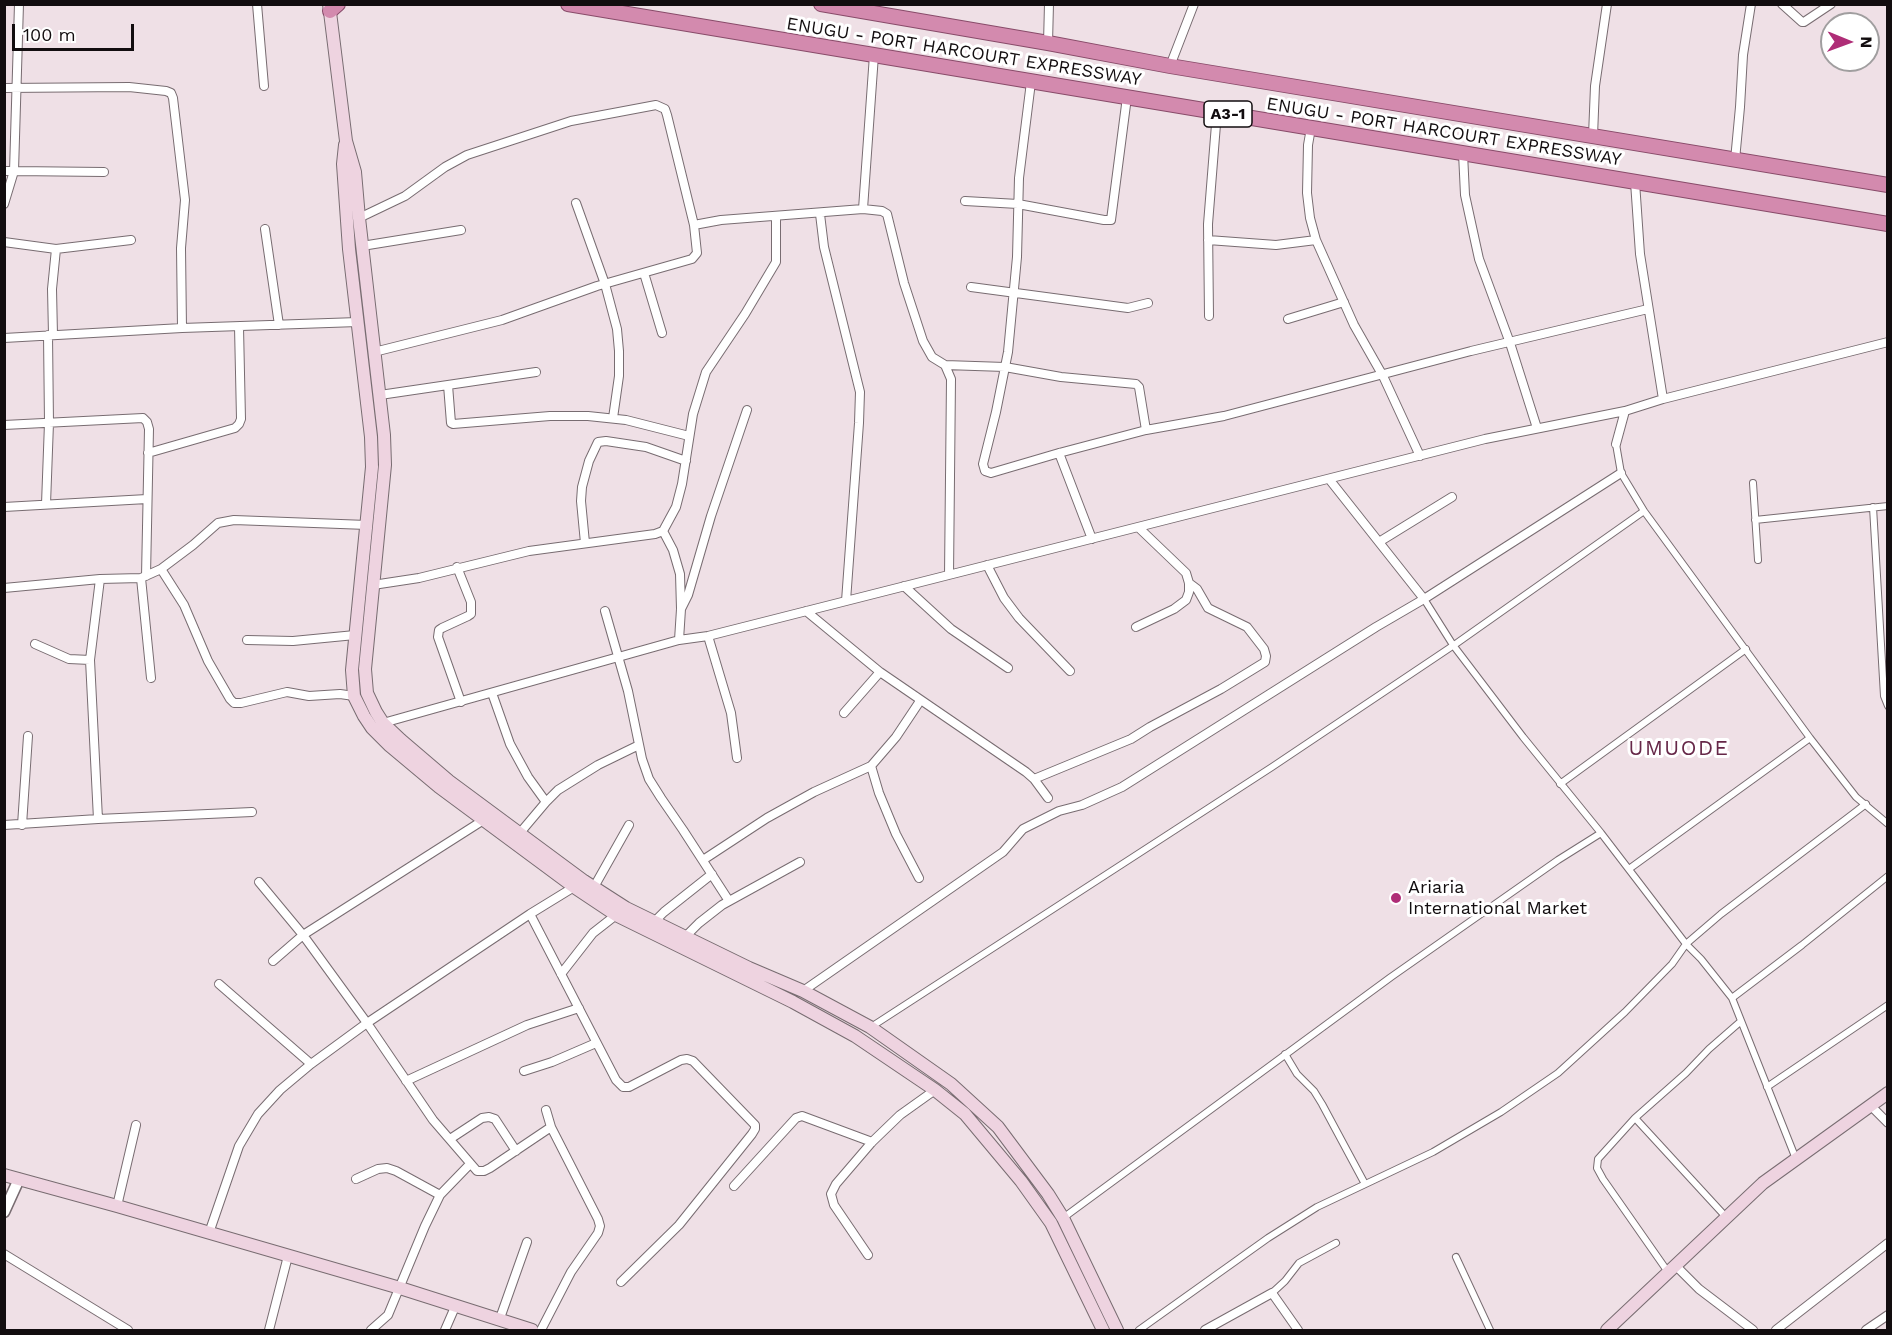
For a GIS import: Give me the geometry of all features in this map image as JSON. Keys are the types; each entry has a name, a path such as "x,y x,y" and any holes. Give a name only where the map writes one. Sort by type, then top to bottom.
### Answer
{"highway":[{"name":"ENUGU - PORT HARCOURT EXPRESSWAY","path":"568,4 1887,224"},
{"name":"ENUGU - PORT HARCOURT EXPRESSWAY","path":"821,4 1170,66 1887,185"}],"main road":[{"path":"332,7 346,141 355,172 384,435 385,465 365,669 367,693 383,723 449,781 519,834 626,908 749,968 804,991 870,1027 951,1084 998,1127 1048,1194 1063,1218 1117,1330"},
{"path":"346,141 342,164 343,178 371,437 372,467 352,670 354,696 372,728 390,746 482,821 616,915 782,997 855,1036 935,1090 965,1114 1021,1181 1051,1223 1102,1330"},
{"path":"1607,1330 1763,1183 1887,1093"},
{"path":"4,1175 400,1288 532,1330"}],"street":[{"path":"4,204 16,88 19,4"},
{"path":"258,4 264,86"},
{"path":"1048,43 1049,4"},
{"path":"1170,66 1194,4"},
{"path":"1593,136 1595,86 1607,4"},
{"path":"1735,160 1743,55 1751,4"},
{"path":"1782,4 1802,22 1831,4"},
{"path":"863,209 874,55"},
{"path":"1031,82 1019,178 1017,257 1005,367 983,464 986,471 991,473 1146,430 1224,416 1471,351 1648,309"},
{"path":"4,88 129,87 171,93 185,200 181,248 182,328"},
{"path":"965,201 1018,204 1111,220 1127,98"},
{"path":"359,218 405,196 445,167 467,155 571,121 656,105 665,109 667,115 694,225 697,253 695,256 502,320 374,352"},
{"path":"1209,316 1208,240 1217,112"},
{"path":"1311,128 1308,145 1307,193 1316,240 1354,325 1383,375 1419,456"},
{"path":"1462,153 1465,195 1479,259 1510,343 1537,428"},
{"path":"9,171 104,172"},
{"path":"1635,182 1640,254 1663,399"},
{"path":"576,203 605,284 617,329 619,376 613,418"},
{"path":"694,225 722,220 863,209 882,211 887,214 904,283 923,341 932,357 945,365 1005,367 1061,377 1136,384 1139,387 1146,430"},
{"path":"820,214 824,247 860,392 846,601"},
{"path":"373,585 418,578 529,551 663,531 676,507 696,403 706,372 776,262 776,217"},
{"path":"265,229 279,325"},
{"path":"362,246 461,230"},
{"path":"4,242 56,249 131,240"},
{"path":"1208,240 1276,245 1316,240"},
{"path":"45,504 50,335 56,249"},
{"path":"644,273 662,333"},
{"path":"971,287 1128,308 1148,303"},
{"path":"1288,319 1344,302"},
{"path":"4,338 182,328 358,322"},
{"path":"148,453 235,428 239,424 241,419 239,327"},
{"path":"383,723 679,640 708,636 1485,439 1625,411 1663,399 1887,342"},
{"path":"945,365 951,380 949,575"},
{"path":"380,395 536,372"},
{"path":"448,385 451,423 453,424 550,416 588,416 626,420 689,436"},
{"path":"681,609 688,595 711,516 747,410"},
{"path":"1625,411 1616,444 1621,473 1644,511 1810,738 1857,797 1887,824"},
{"path":"4,425 143,418 147,422 149,429 143,577 151,678"},
{"path":"585,543 582,487 589,461 598,442 606,441 646,447 686,461"},
{"path":"1059,453 1092,539"},
{"path":"804,991 1003,852 1023,829 1059,811 1082,805 1122,787 1621,473"},
{"path":"1329,479 1424,599 1454,645 1560,784 1601,833 1686,944 1732,998 1796,1159"},
{"path":"1753,483 1758,560"},
{"path":"1379,542 1452,497"},
{"path":"4,507 147,499"},
{"path":"1755,520 1887,506"},
{"path":"1873,507 1885,659 1884,696 1887,706"},
{"path":"870,1027 1262,773 1454,645 1644,511"},
{"path":"4,588 143,577 161,569 218,523 234,520 367,525"},
{"path":"1136,627 1174,609 1186,600 1190,592 1190,583 1186,573 1178,563 1138,527"},
{"path":"663,531 673,550 680,574 679,640"},
{"path":"987,565 1004,598 1019,618 1070,672"},
{"path":"457,567 471,602 471,614 442,628 438,637 461,702"},
{"path":"161,569 184,605 208,661 234,703 287,692 309,696 340,694 354,696"},
{"path":"98,819 90,660 100,579"},
{"path":"1034,779 1131,739 1265,662 1264,649 1247,627 1209,608 1197,588 1190,583"},
{"path":"904,586 951,628 1008,668"},
{"path":"605,611 628,691 639,745 649,778 729,901"},
{"path":"806,611 880,672 1034,779 1048,798"},
{"path":"247,640 293,641 356,635"},
{"path":"708,636 731,713 737,758"},
{"path":"35,644 69,659 90,660"},
{"path":"1560,784 1746,649"},
{"path":"844,713 880,672"},
{"path":"492,693 510,744 528,777 546,802"},
{"path":"703,860 767,818 814,792 871,765 896,737 920,701"},
{"path":"22,825 28,736"},
{"path":"1629,869 1810,738"},
{"path":"519,834 558,790 598,765 639,745"},
{"path":"871,765 879,793 896,834 919,878"},
{"path":"1139,1330 1268,1238 1317,1207 1433,1152 1501,1112 1558,1073 1633,1004 1672,964 1686,944 1721,914 1866,804"},
{"path":"4,825 252,812"},
{"path":"273,961 303,935 482,821"},
{"path":"594,887 629,825"},
{"path":"1063,1218 1285,1054 1530,880 1601,833"},
{"path":"685,937 699,923 729,901 800,862"},
{"path":"661,925 658,918 664,912 712,874"},
{"path":"1732,998 1887,876"},
{"path":"260,882 303,935 368,1023 434,1120 477,1171 484,1171 551,1127"},
{"path":"209,1233 239,1146 258,1114 280,1090 311,1064 368,1023 574,887"},
{"path":"530,914 596,1043 616,1080 623,1087 629,1087 687,1059 693,1061 755,1125 752,1134 679,1225 621,1282"},
{"path":"561,974 593,933 616,915"},
{"path":"219,984 311,1064"},
{"path":"1767,1087 1887,1005"},
{"path":"406,1081 527,1025 579,1008"},
{"path":"1740,1022 1635,1118 1605,1149 1598,1159 1597,1168 1671,1268 1753,1330"},
{"path":"524,1071 596,1043"},
{"path":"1285,1054 1296,1074 1318,1097 1365,1184"},
{"path":"868,1255 834,1204 831,1194 836,1184 872,1142 900,1115 935,1090"},
{"path":"1870,1105 1887,1122"},
{"path":"541,1330 571,1272 600,1226 551,1127 546,1110"},
{"path":"734,1186 796,1118 802,1116 872,1142"},
{"path":"450,1139 482,1118 489,1117 495,1119 516,1151"},
{"path":"1635,1118 1726,1217"},
{"path":"117,1206 136,1125"},
{"path":"371,1330 388,1315 424,1226 440,1196 470,1164"},
{"path":"356,1179 378,1169 387,1168 440,1196"},
{"path":"4,1212 19,1179"},
{"path":"499,1321 527,1242"},
{"path":"1776,1330 1887,1243"},
{"path":"1205,1330 1272,1293 1299,1263 1336,1244"},
{"path":"4,1254 128,1330"},
{"path":"269,1330 288,1256"},
{"path":"1456,1257 1490,1330"},
{"path":"1272,1293 1298,1330"},
{"path":"445,1330 455,1306"},
{"path":"1866,1330 1887,1315"}],"place":[{"name":"Ariaria International Market","path":"1396,898"}],"district":[{"name":"UMUODE","path":"1679,749"}]}
